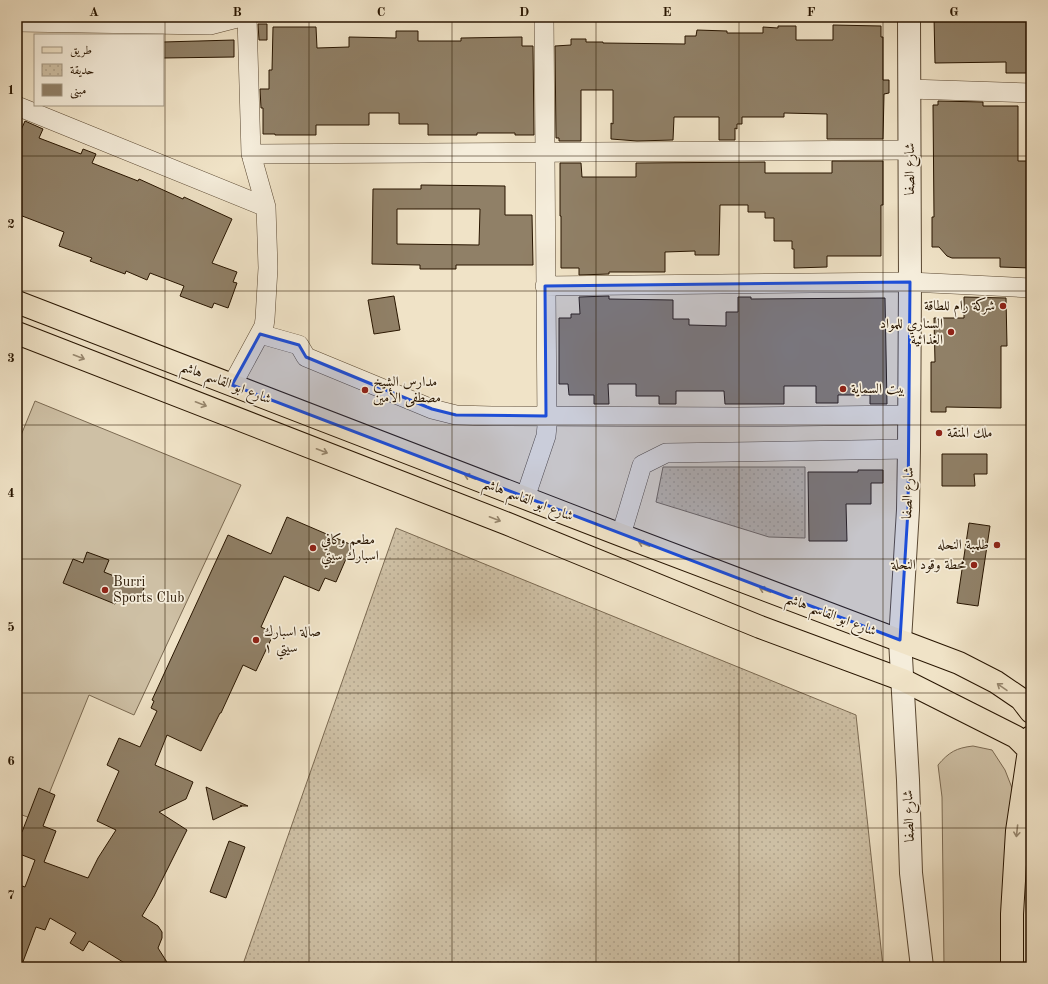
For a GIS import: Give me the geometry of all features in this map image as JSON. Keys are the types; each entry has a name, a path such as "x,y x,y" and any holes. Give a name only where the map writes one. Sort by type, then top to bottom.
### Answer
{"main road":[{"name":"شارع ابو القاسم هاشم","path":"17,302 621,535 959,663 996,682 1021,699 1031,712"},
{"name":"شارع ابو القاسم هاشم","path":"17,333 508,524 760,627 903,680 1030,744"},
{"path":"17,350 47,345"},
{"path":"1012,967 1012,914 1017,831 1030,744"}],"street":[{"path":"17,22 210,24 241,17"},
{"path":"232,385 260,334 266,319 268,268 266,207 251,154 247,17"},
{"path":"526,498 546,436 544,17"},
{"name":"شارع الصفا","path":"909,17 909,450 908,510 900,640 908,780 911,874 922,967"},
{"path":"909,89 1031,93"},
{"path":"17,106 266,207"},
{"path":"251,154 910,150"},
{"path":"545,286 910,282 1031,288"},
{"path":"260,334 299,345 306,357 432,409 456,415 738,417 909,415"},
{"path":"621,535 642,465 666,454 909,450"}],"highlighted area":[{"path":"910,282 908,510 900,640 232,385 260,334 299,345 306,357 432,409 456,415 546,416 545,286"}],"green space":[{"name":"Burri Sports Club","path":"35,401 241,485 134,715 89,695 38,821 17,813 17,445"},
{"path":"663,467 805,467 805,538 769,537 656,502"},
{"path":"396,528 856,715 883,967 242,967"},
{"path":"973,746 992,750 1005,770 1014,793 1000,967 944,967 942,797 938,765 953,751"}],"building":[{"path":"934,17 1031,17 1031,73 1006,73 1006,62 935,63"},
{"path":"258,24 267,24 267,40 259,40"},
{"path":"833,25 881,26 881,37 883,37 883,80 889,80 889,93 884,94 883,139 827,139 827,114 784,113 784,117 742,117 742,124 737,124 737,129 735,128 735,140 719,140 719,117 674,117 673,140 637,141 611,139 611,123 613,124 613,90 581,90 581,141 559,141 559,138 556,138 555,46 571,45 571,39 586,39 586,42 603,43 685,44 685,36 696,36 697,30 727,31 727,33 763,33 763,27 778,28 778,26 796,26 796,40 833,40"},
{"path":"273,27 316,27 317,48 349,47 349,37 396,38 396,31 418,31 418,41 461,41 461,38 522,37 522,46 533,46 534,135 515,135 515,133 477,133 477,135 428,135 428,124 399,124 399,113 369,113 369,125 316,125 316,135 263,134 263,108 261,108 260,89 269,89 269,70 272,70"},
{"path":"234,40 234,57 164,58 164,42"},
{"path":"938,101 983,102 983,106 1018,106 1018,161 1031,161 1031,268 1000,267 1000,258 952,258 947,256 939,247 932,247 932,217 934,217 933,105 938,105"},
{"path":"25,121 43,129 39,138 81,154 83,149 96,154 92,163 138,181 139,179 183,199 184,197 232,219 212,263 237,272 233,282 237,283 228,308 214,303 212,308 180,296 184,286 150,273 147,280 126,271 125,274 90,261 92,258 59,246 64,232 17,214 17,139"},
{"path":"832,161 883,161 881,256 827,256 827,267 794,268 794,249 792,249 792,241 774,241 774,218 765,218 765,212 748,212 748,205 720,205 719,255 695,255 695,251 665,252 665,272 609,272 609,274 579,275 579,268 561,268 560,163 581,163 582,177 636,177 636,163 765,162 765,173 832,173"},
{"path":"421,185 505,186 505,215 532,215 533,265 456,265 456,269 420,269 420,265 372,264 373,189 421,189","holes":["397,209 480,209 479,245 397,244"]},
{"path":"394,296 400,330 374,334 368,300"},
{"path":"609,296 609,299 673,300 673,319 689,319 689,325 726,326 726,312 738,312 738,297 751,297 751,299 885,298 887,404 870,404 870,395 838,395 838,403 816,403 816,386 784,386 784,404 725,404 724,391 676,391 676,404 659,404 659,396 636,396 636,384 608,384 609,404 594,404 594,395 569,395 568,384 559,384 559,318 571,318 571,314 580,314 579,297"},
{"path":"964,297 1006,298 1007,346 1001,346 1001,408 946,407 946,412 931,412 931,362 935,362 934,318 964,318"},
{"path":"942,454 987,454 987,474 974,474 975,486 942,486"},
{"path":"858,470 883,470 883,483 871,483 871,504 846,504 847,541 809,541 808,472 858,472"},
{"path":"287,517 352,545 336,582 325,578 319,591 284,576 261,627 274,633 256,671 243,665 221,713 201,751 167,735 155,765 193,782 186,799 159,812 187,830 154,896 142,916 158,926 162,932 162,938 158,948 170,967 131,967 89,941 83,951 70,943 76,933 50,918 45,930 36,927 21,967 17,967 17,884 25,887 35,860 17,853 17,830 22,832 39,788 55,795 43,826 56,831 44,862 88,878 98,858 116,830 97,821 119,771 107,765 119,738 140,747 157,711 151,708 154,701 152,700 228,535 271,554"},
{"name":"محطة وقود النحلة","path":"969,523 990,526 978,606 957,603"},
{"path":"87,552 109,560 104,572 144,588 138,603 119,595 115,604 63,583 73,559 83,563"},
{"path":"206,787 248,806 242,806 213,820"},
{"path":"229,841 245,847 226,898 210,892"}],"place":[{"name":"شركة رام للطاقة","path":"1003,306"},
{"name":"السناري للمواد الغذائية","path":"951,332"},
{"name":"بيت السماية","path":"843,389"},
{"name":"مدارس الشيخ مصطفى الأمين","path":"365,390"},
{"name":"ملك المنقة","path":"939,433"},
{"name":"طلمبة النحله","path":"997,545"},
{"name":"مطعم وكافي اسبارك سيتي","path":"313,548"},
{"name":"محطة وقود النحلة","path":"974,565"},
{"name":"Burri Sports Club","path":"105,590"},
{"name":"صالة اسبارك سيتي ١","path":"256,640"}]}
